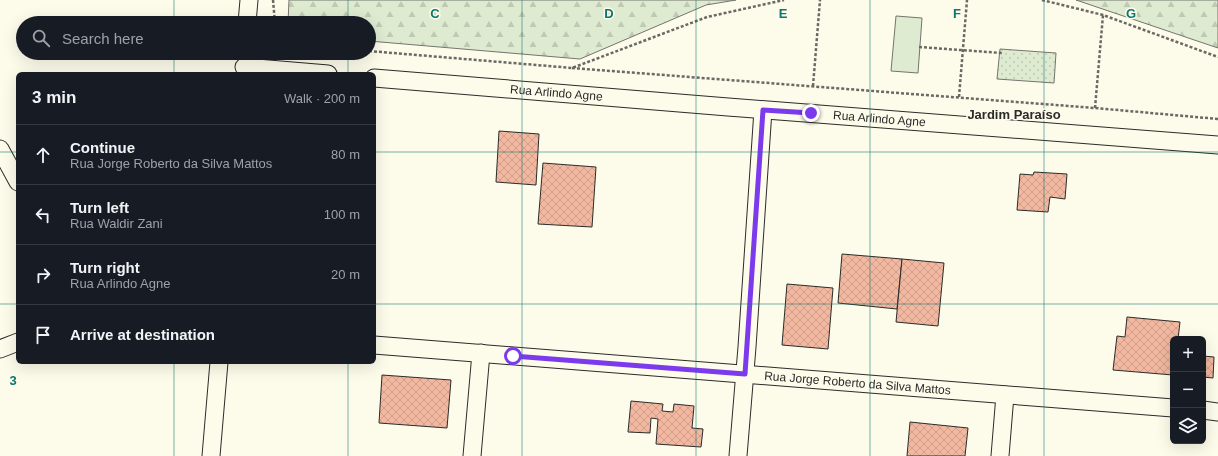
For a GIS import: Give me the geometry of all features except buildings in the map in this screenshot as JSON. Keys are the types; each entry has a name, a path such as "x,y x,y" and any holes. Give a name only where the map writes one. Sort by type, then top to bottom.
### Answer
{"street":[{"path":"248,16 249,0"},
{"path":"244,65 309,72"},
{"name":"Rua Arlindo Agne","path":"376,78 1218,145"},
{"path":"738,456 763,110"},
{"path":"0,149 16,178"},
{"path":"0,349 16,343"},
{"name":"Rua Jorge Roberto da Silva Mattos","path":"376,345 1170,408"},
{"path":"472,456 481,353"},
{"path":"211,456 219,364"},
{"path":"1000,456 1005,395"},
{"path":"1206,410 1218,412"}],"path":[{"path":"274,0 275,16"},
{"path":"572,68 707,16 784,0"},
{"path":"813,86 820,0"},
{"path":"959,97 966,0"},
{"path":"1042,0 1103,15 1218,57"},
{"path":"1095,108 1103,15"},
{"path":"919,47 1002,53"},
{"path":"376,53 959,97 1218,119"}],"green space":[{"path":"289,0 736,0 706,5 580,59 376,42 376,16 288,16"},
{"path":"1076,0 1218,0 1218,48"},
{"path":"896,16 922,18 918,73 891,71"},
{"path":"1000,49 1056,53 1054,83 997,79"}],"district":[{"name":"Jardim Paraíso","path":"1014,114"}],"route":[{"path":"513,356 745,374 763,110 811,113"}]}
